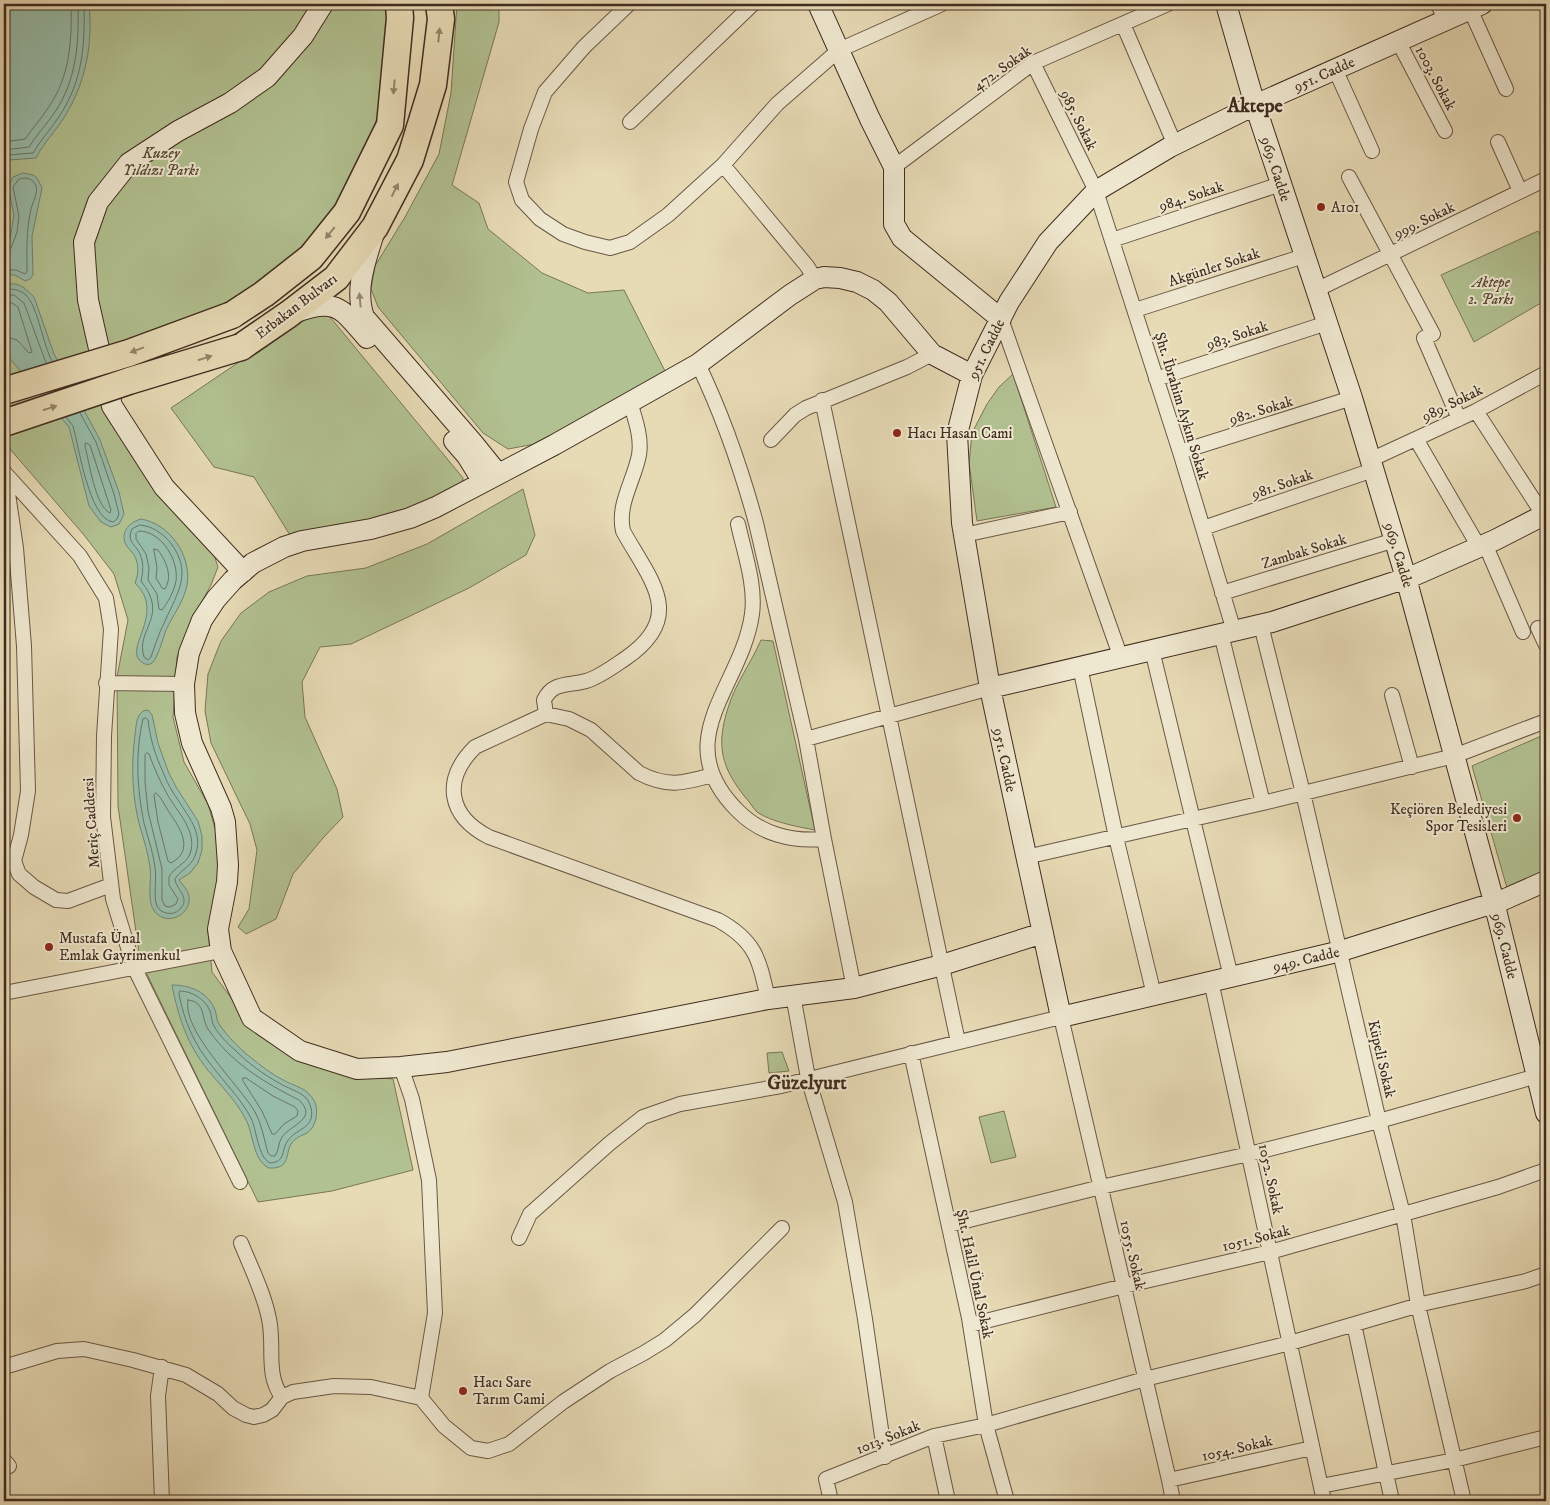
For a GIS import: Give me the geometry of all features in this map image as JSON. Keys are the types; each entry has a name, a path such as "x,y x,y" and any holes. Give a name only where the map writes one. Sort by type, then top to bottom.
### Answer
{"highway":[{"name":"Erbakan Bulvarı","path":"4,391 129,353 232,315 264,294 311,256 347,212 390,125 400,18 399,4"},
{"name":"Erbakan Bulvarı","path":"4,423 129,381 241,347 289,314 336,278 375,228 410,160 433,85 440,19 439,4"}],"street":[{"path":"243,572 164,487 112,406 88,300 84,242 98,202 128,163 178,131 230,103 267,77 303,36 323,4"},
{"path":"628,4 584,47 545,92 531,129 516,182 522,200 540,219 563,234 610,248 630,242 668,215 723,165 777,104 839,50 942,4"},
{"path":"630,122 754,4"},
{"path":"818,4 894,167 894,224 902,238 1001,319 1121,658"},
{"name":"472. Sokak","path":"894,167 1033,63 1168,4"},
{"name":"969. Cadde","path":"1226,4 1255,105 1352,398 1406,578 1542,1074 1546,1113"},
{"path":"1476,6 1506,89"},
{"name":"951. Cadde","path":"1061,1017 990,688 964,535 957,434 972,376 1009,302 1048,242 1096,191 1174,145 1255,105 1398,41 1442,12 1476,6"},
{"path":"1123,24 1174,145"},
{"name":"1003. Sokak","path":"1398,41 1445,130"},
{"name":"985. Sokak","path":"1033,63 1096,191"},
{"path":"1335,69 1372,151"},
{"path":"1498,142 1520,191"},
{"path":"723,165 807,266 815,279"},
{"path":"1349,177 1432,334 1424,338 1459,419"},
{"name":"999. Sokak","path":"1316,290 1546,178"},
{"name":"984. Sokak","path":"1112,240 1281,184"},
{"name":"Şht. İbrahim Aykın Sokak","path":"1096,191 1180,452 1222,593 1227,633 1263,803"},
{"path":"375,228 360,289 360,305 364,317 474,443 490,478"},
{"name":"Akgünler Sokak","path":"1135,310 1304,256"},
{"path":"972,376 932,354 888,302 872,290 857,282 840,278 824,277 815,279 698,364 554,445 436,507 397,523 302,540 266,556 243,572 224,589 202,620 189,654 184,684 185,713 192,744 221,808 225,822 228,865 227,882 218,929 221,950 252,1018 300,1050 357,1069 447,1062 768,999 854,988 942,964 1043,933"},
{"path":"289,314 309,307 330,305 342,310 467,456 490,478"},
{"name":"983. Sokak","path":"1156,378 1327,323"},
{"path":"771,440 795,415 822,400 907,367 932,354"},
{"path":"698,364 725,424 756,523 806,739 854,988"},
{"name":"989. Sokak","path":"1372,465 1416,439 1476,411 1546,373"},
{"name":"982. Sokak","path":"1180,452 1352,398"},
{"path":"822,400 958,1042"},
{"path":"546,714 544,700 554,688 561,684 597,677 630,655 645,643 652,634 659,615 660,602 657,590 624,531 622,522 623,504 639,456 638,430 630,402"},
{"path":"806,739 990,688 1261,625 1406,578 1545,516 1476,411"},
{"path":"1416,439 1482,545 1523,632"},
{"name":"981. Sokak","path":"1202,528 1372,465"},
{"path":"4,472 16,548 24,646 28,791 21,835 14,861 19,874 56,900 68,901 112,885"},
{"name":"Meriç Caddersi","path":"4,472 80,556 106,598 111,629 106,683 103,817 113,899 134,967 240,1182"},
{"path":"964,535 1070,512"},
{"path":"738,524 753,595 752,611 746,642 710,725 707,744 712,775 718,788 728,801 756,825 774,834 790,838 805,840 824,839"},
{"name":"Zambak Sokak","path":"1222,593 1395,540"},
{"name":"Küpeli Sokak","path":"1261,625 1341,951 1379,1121 1403,1214 1418,1305 1464,1501"},
{"path":"1538,628 1546,645"},
{"path":"1152,650 1231,977"},
{"path":"1080,667 1116,836 1154,995"},
{"path":"106,683 184,684"},
{"path":"1392,695 1412,767"},
{"path":"712,775 684,783 672,784 649,778 639,773 582,724 546,714 475,747 457,771 452,791 463,816 474,828 489,837 718,920 733,928 754,951 761,966 768,999"},
{"path":"1026,857 1412,767 1454,756 1546,721"},
{"name":"949. Cadde","path":"1061,1017 1341,951 1494,902 1546,881"},
{"path":"4,993 221,950"},
{"name":"1052. Sokak","path":"1211,981 1324,1501"},
{"path":"793,995 808,1078 845,1202 865,1319 885,1457"},
{"path":"519,1238 530,1214 610,1143 644,1117 680,1104 781,1086 1061,1017"},
{"name":"1055. Sokak","path":"1061,1017 1169,1480 1172,1501"},
{"name":"Şht. Halil Ünal Sokak","path":"911,1054 970,1325 986,1425 1007,1501"},
{"path":"401,1067 412,1099 429,1180 435,1313 421,1398"},
{"path":"948,1225 1379,1121 1542,1074"},
{"name":"1051. Sokak","path":"970,1325 1270,1252 1498,1187 1546,1170"},
{"path":"4,1367 57,1352 84,1349 186,1374 218,1394 233,1408 254,1417 272,1410 282,1397 293,1392 334,1386 370,1387 421,1398 444,1426 471,1448 488,1451 509,1444 563,1402 610,1371 665,1340 695,1315 782,1228"},
{"path":"242,1243 269,1319 272,1377 282,1397"},
{"name":"1013. Sokak","path":"831,1501 826,1480 934,1436 986,1425 1145,1379 1290,1343 1418,1305 1526,1281 1546,1274"},
{"path":"1354,1324 1392,1501"},
{"path":"162,1368 158,1396 162,1501"},
{"path":"934,1436 948,1501"},
{"path":"1321,1486 1454,1460 1546,1437"},
{"name":"1054. Sokak","path":"1169,1480 1312,1448"}],"green space":[{"name":"Kuzey Yıldızı Parkı","path":"4,4 390,4 388,79 371,139 338,208 302,250 216,313 92,357 120,437 170,508 214,555 218,567 177,657 173,717 184,762 208,804 220,846 216,902 208,930 212,972 255,1030 340,1074 393,1079 413,1170 332,1191 258,1202 140,960 118,806 117,677 128,620 114,574 84,535 4,442"},
{"path":"457,4 499,4 499,22 452,185 479,203 488,229 542,273 588,293 624,290 666,373 535,444 508,449 483,433 378,307 371,289 375,266 405,217 439,154 451,93"},
{"name":"Aktepe 2. Parkı","path":"1538,231 1546,244 1546,300 1474,342 1441,275"},
{"path":"318,313 330,317 463,478 462,486 414,518 293,540 254,477 214,467 171,408 245,358 283,328"},
{"path":"1013,374 1056,507 977,521 969,463 972,433 987,404 999,387"},
{"path":"523,489 535,535 526,555 469,588 351,644 320,647 302,682 305,717 337,789 343,817 293,874 276,919 246,934 238,927 249,909 257,850 250,824 211,743 205,711 208,674 221,641 241,613 269,592 307,576 366,568 427,544"},
{"path":"761,640 773,641 815,830 793,826 763,816 757,812 731,776 723,755 722,733 728,708 735,690"},
{"name":"Keçiören Belediyesi Spor Tesisleri","path":"1546,734 1546,870 1507,888 1472,766"},
{"path":"782,1052 789,1071 769,1073 767,1053"},
{"path":"1004,1111 1016,1157 991,1163 979,1117"}],"water":[{"path":"4,4 89,4 90,33 83,76 72,103 58,127 36,158 9,160 4,163"},
{"path":"23,173 37,178 42,188 32,236 33,275 25,281 15,275 4,275 4,250 10,238 14,215 8,187 13,177"},
{"path":"4,284 16,284 23,287 34,297 54,354 100,440 119,492 124,514 119,524 111,527 101,522 89,506 69,427 4,352"},
{"path":"141,519 152,522 170,534 182,553 188,574 183,597 166,630 157,656 152,663 148,664 143,663 137,657 137,649 146,619 147,607 144,595 135,583 138,571 136,559 124,539 127,528 133,522"},
{"path":"148,710 152,715 158,743 168,771 198,821 202,836 202,850 198,863 190,873 179,880 188,893 188,906 179,916 173,918 161,917 152,908 150,867 137,816 134,793 133,758 136,725 141,713"},
{"path":"172,985 192,988 208,998 215,1010 217,1021 238,1046 267,1070 303,1089 313,1099 317,1110 314,1125 310,1131 297,1138 291,1144 286,1160 281,1166 269,1168 259,1159 248,1124 241,1111 207,1069 189,1040 180,1019"}],"place":[{"name":"A101","path":"1321,207"},
{"name":"Hacı Hasan Cami","path":"897,433"},
{"name":"Keçiören Belediyesi Spor Tesisleri","path":"1517,818"},
{"name":"Mustafa Ünal Emlak Gayrimenkul","path":"49,947"},
{"name":"Hacı Sare Tarım Cami","path":"463,1391"}],"district":[{"name":"Aktepe","path":"1255,105"},
{"name":"Güzelyurt","path":"807,1082"}]}
